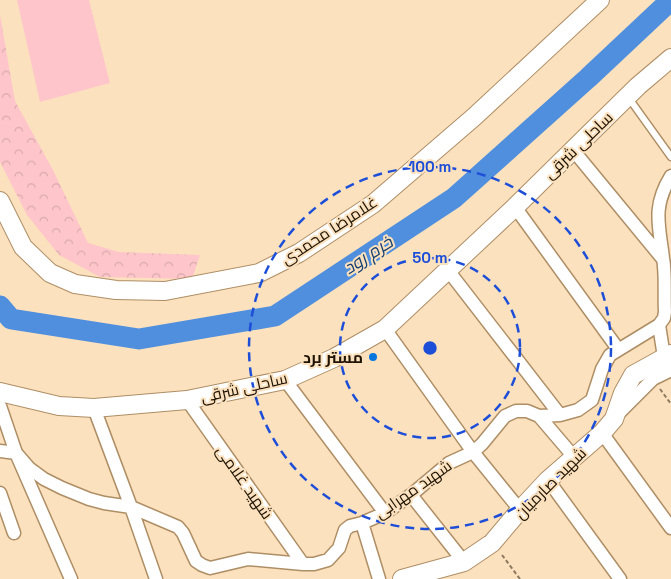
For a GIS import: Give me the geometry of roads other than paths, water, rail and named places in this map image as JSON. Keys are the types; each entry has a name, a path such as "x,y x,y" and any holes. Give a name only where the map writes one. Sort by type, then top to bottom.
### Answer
{"main road":[{"name":"غلامرضا محمدی","path":"0,200 23,247 50,273 75,284 116,290 165,291 259,273 300,253 372,204 474,117 600,0"},
{"name":"ساحلی شرقی","path":"0,392 59,406 94,408 187,400 285,380 334,358 384,329 515,207 628,96 671,58"},
{"name":"شهید صارمیان","path":"402,579 464,562 492,543 548,480 602,433 614,419 623,393 633,375 669,360"}],"street":[{"path":"573,150 667,264"},
{"path":"614,419 669,360 659,325 664,318 665,312 667,264 658,234 657,216 662,197 671,176"},
{"path":"515,207 618,349"},
{"path":"447,269 560,416"},
{"name":"شهید مهرابی","path":"16,453 29,468 44,479 62,488 97,501 132,507 178,528 183,533 196,561 210,568 248,559 303,564 328,560 339,548 345,530 350,526 385,513 411,495 449,463 473,452 505,416 516,411 527,411 539,416 560,416 578,410 592,400 610,355 659,325"},
{"path":"384,329 473,452 520,510"},
{"path":"285,380 385,513"},
{"name":"شهید غلامی","path":"187,400 303,564"},
{"path":"0,406 16,453 71,579"},
{"path":"94,408 132,507 156,579"},
{"path":"539,416 574,457"},
{"path":"602,433 671,528"},
{"path":"0,451 16,453"},
{"path":"548,480 620,579"},
{"path":"0,493 14,532"},
{"path":"411,495 464,562"},
{"path":"362,523 379,579"}],"lane":[{"path":"628,96 671,157"}],"waterway":[{"name":"خرم رود","path":"0,306 11,319 139,339 275,316 454,198 588,78 671,0"}],"place":[{"name":"مستر برد","path":"373,357"}]}
